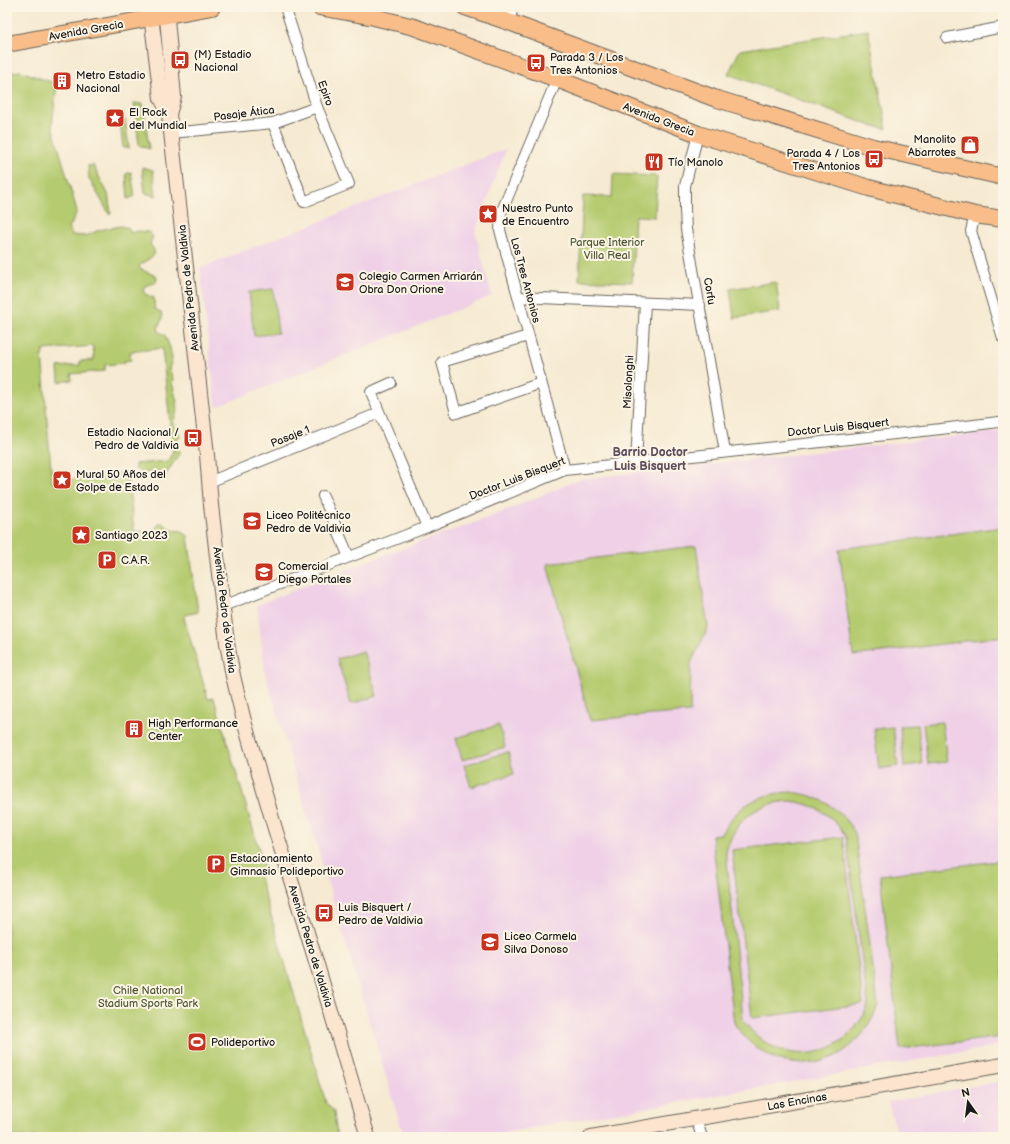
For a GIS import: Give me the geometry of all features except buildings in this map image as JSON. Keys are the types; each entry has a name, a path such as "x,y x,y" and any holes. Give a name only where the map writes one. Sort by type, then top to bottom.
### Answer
{"main road":[{"name":"Avenida Grecia","path":"7,44 151,13 212,7"},
{"name":"Avenida Grecia","path":"319,7 374,16 407,25 557,79 698,134 869,188 975,215 1003,219"},
{"path":"466,7 511,14 714,98 873,147 1003,177"},
{"name":"Avenida Pedro de Valdivia","path":"167,11 174,97 169,114"},
{"name":"Avenida Pedro de Valdivia","path":"151,13 161,98 169,114 230,661 244,721 273,822 368,1137"},
{"name":"Las Encinas","path":"591,1137 1003,1065"}],"street":[{"name":"Epiro","path":"272,123 304,202 349,184 317,107 285,7"},
{"path":"947,38 1003,27"},
{"name":"Los Tres Antonios","path":"557,79 501,213 500,230 565,470"},
{"name":"Pasaje Ática","path":"171,133 272,123 317,107"},
{"name":"Corfu","path":"698,134 685,186 686,228 725,452"},
{"path":"975,215 970,231 1003,338"},
{"path":"518,296 700,305"},
{"name":"Misolonghi","path":"636,462 645,303"},
{"path":"528,336 442,362 456,414 541,383"},
{"path":"391,383 371,392 427,527"},
{"name":"Pasaje 1","path":"209,482 379,413"},
{"name":"Doctor Luis Bisquert","path":"223,606 427,527 565,470 1003,421"},
{"path":"323,496 349,557"},
{"path":"696,1119 702,1137"}],"shaded area":[{"name":"Colegio Carmen Arriarán Obra Don Orione","path":"506,149 475,232 492,296 216,407 200,268"},
{"path":"1003,431 1003,1045 480,1137 404,1137 265,673 257,605 376,558 498,514 580,479"},
{"path":"1003,1081 1003,1137 898,1137 888,1102"}],"green space":[{"path":"868,30 887,129 872,126 728,74 740,50"},
{"name":"Chile National Stadium Sports Park","path":"20,71 57,84 52,125 77,211 71,225 69,225 71,235 86,236 99,230 121,226 129,228 130,233 137,231 149,232 153,236 150,244 154,250 154,255 139,266 140,269 156,276 157,279 156,282 145,286 143,290 145,294 154,298 154,308 162,314 162,319 158,328 159,332 165,335 170,348 172,359 169,369 173,379 172,384 178,409 173,422 180,436 175,444 180,452 166,475 160,475 157,470 153,474 149,472 143,474 135,469 135,464 168,461 173,451 162,348 130,352 131,360 124,361 124,363 105,365 105,371 71,374 72,380 59,382 58,367 80,365 80,361 94,360 93,346 44,350 42,355 52,482 127,472 134,531 153,531 160,522 172,530 182,531 188,536 198,612 185,615 184,618 208,699 214,698 266,873 259,875 326,1103 334,1112 337,1137 7,1137 7,73"},
{"path":"134,103 143,104 149,149 139,145"},
{"path":"120,120 125,120 129,148 123,148"},
{"path":"93,165 108,194 111,213 109,214 89,178 88,166"},
{"path":"142,167 153,170 156,196 145,193"},
{"path":"131,172 135,196 128,199 126,174"},
{"name":"Parque Interior Villa Real","path":"613,174 657,176 655,217 635,216 632,282 579,280 583,196 612,197"},
{"path":"776,282 780,311 734,318 730,289"},
{"path":"273,289 278,333 254,336 249,292"},
{"path":"1003,527 1003,636 853,656 839,549"},
{"path":"696,546 708,628 691,663 690,712 590,720 547,564"},
{"path":"363,651 377,696 351,704 337,659"},
{"path":"942,722 947,762 928,764 923,724"},
{"path":"499,725 505,747 462,760 456,738"},
{"path":"918,725 922,764 904,766 900,726"},
{"path":"893,727 898,766 879,769 874,729"},
{"path":"508,752 514,774 471,787 464,765"},
{"path":"790,792 820,799 835,809 855,833 878,1005 867,1028 851,1046 832,1057 812,1063 791,1063 770,1056 751,1043 734,1023 712,835 721,834 734,816 749,803 768,795","holes":["790,801 815,808 829,817 841,829 846,837 868,1005 858,1024 844,1039 828,1048 810,1053 792,1053 774,1047 758,1036 743,1020 726,852 735,830 749,815 758,809 778,802"]},
{"path":"843,837 863,1004 752,1018 732,850"},
{"path":"998,861 1003,901 1003,1037 900,1049 880,875"}],"place":[{"name":"(M) Estadio Nacional","path":"180,60"},
{"name":"Parada 3 / Los Tres Antonios","path":"536,63"},
{"name":"Metro Estadio Nacional","path":"62,81"},
{"name":"El Rock del Mundial","path":"115,118"},
{"name":"Manolito Abarrotes","path":"970,145"},
{"name":"Parada 4 / Los Tres Antonios","path":"874,159"},
{"name":"Tío Manolo","path":"654,162"},
{"name":"Nuestro Punto de Encuentro","path":"488,214"},
{"name":"Colegio Carmen Arriarán Obra Don Orione","path":"345,282"},
{"name":"Estadio Nacional / Pedro de Valdivia","path":"193,438"},
{"name":"Mural 50 Años del Golpe de Estado","path":"62,480"},
{"name":"Liceo Politécnico Pedro de Valdivia","path":"252,521"},
{"name":"Santiago 2023","path":"81,535"},
{"name":"C.A.R.","path":"107,560"},
{"name":"Comercial Diego Portales","path":"264,572"},
{"name":"High Performance Center","path":"134,729"},
{"name":"Estacionamiento Gimnasio Polideportivo","path":"216,864"},
{"name":"Luis Bisquert / Pedro de Valdivia","path":"324,913"},
{"name":"Liceo Carmela Silva Donoso","path":"490,942"},
{"name":"Polideportivo","path":"197,1042"}],"district":[{"name":"Barrio Doctor Luis Bisquert","path":"650,459"}]}
